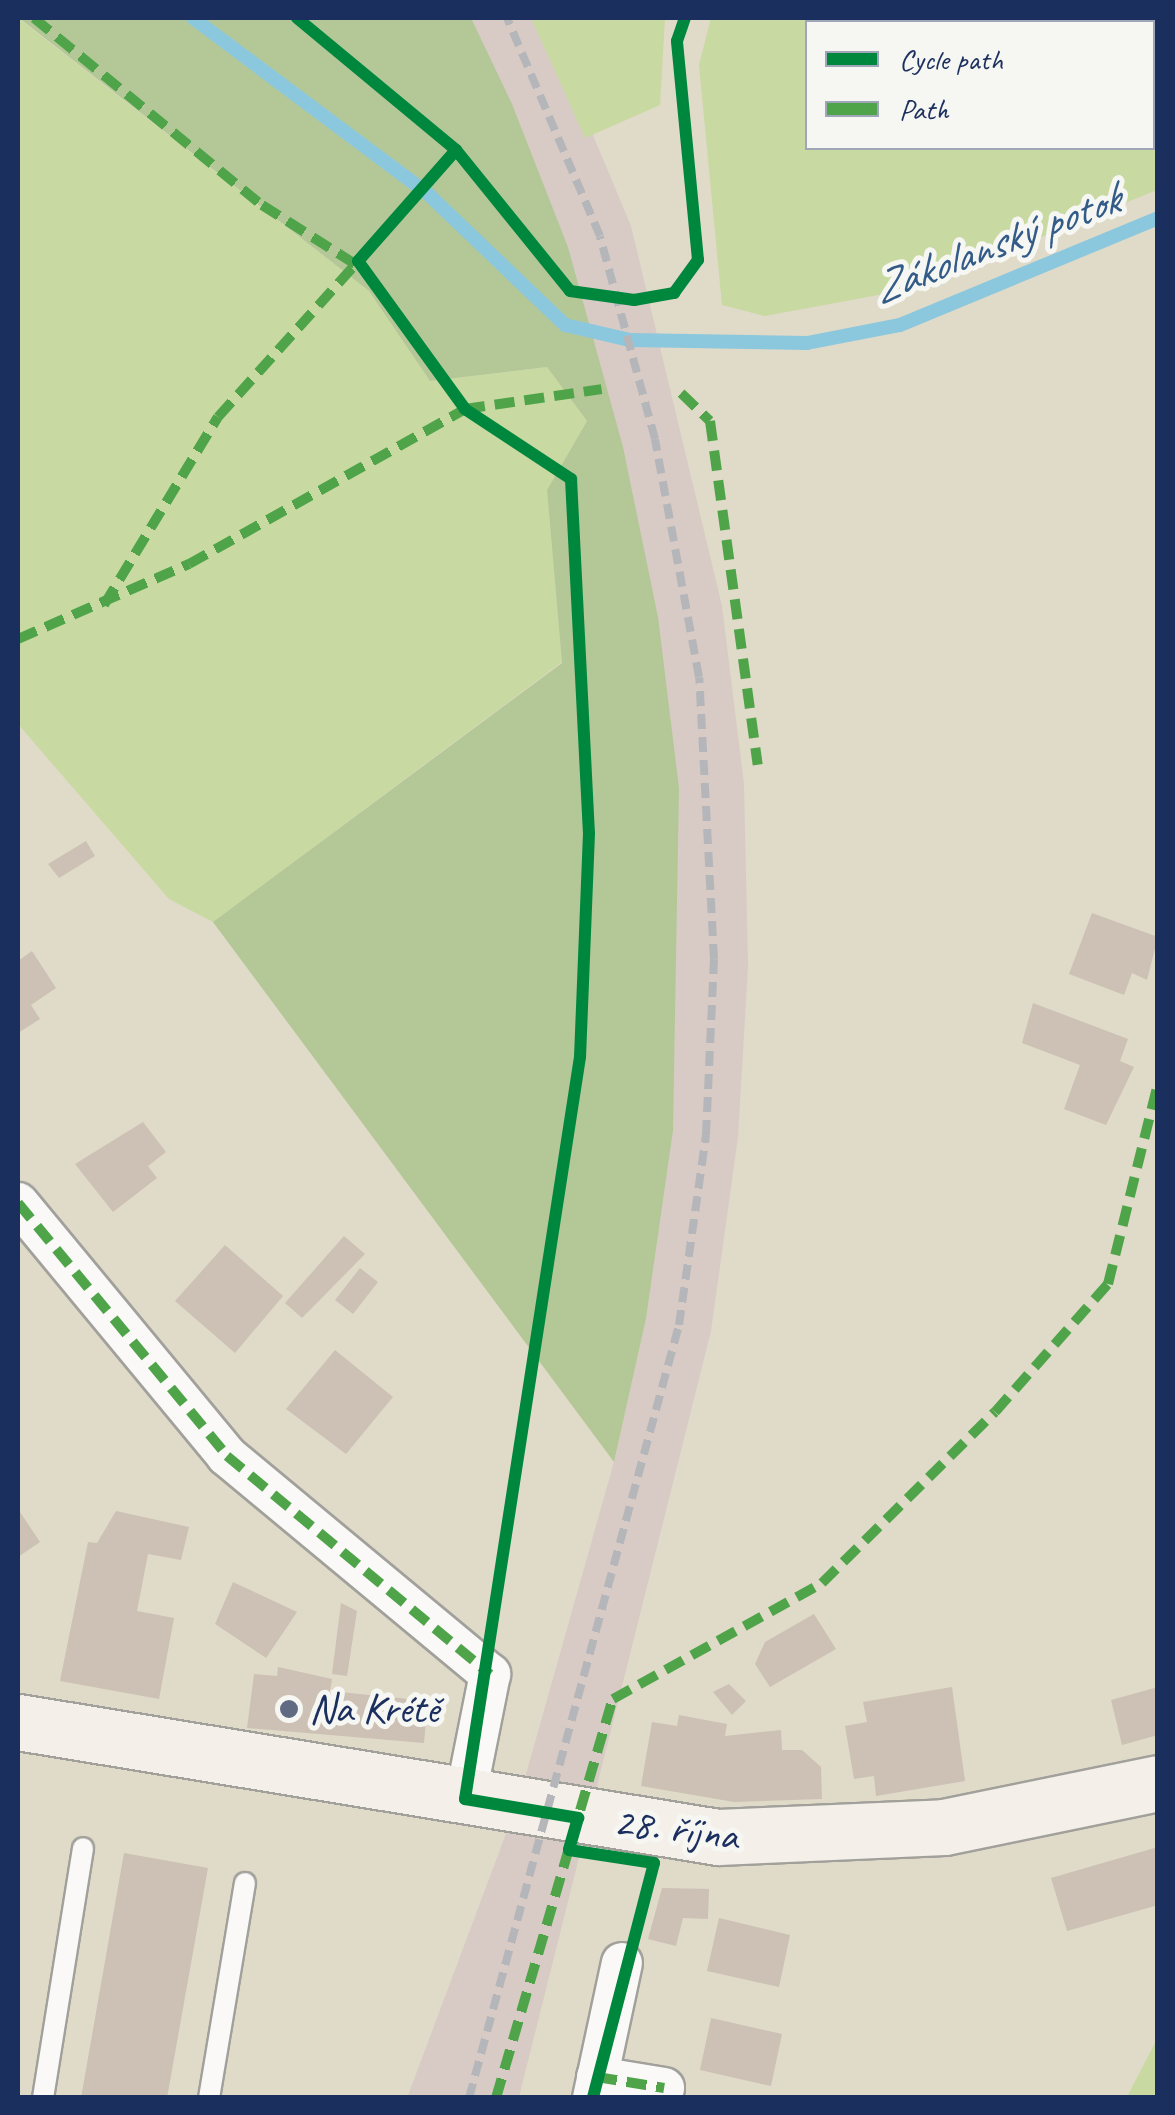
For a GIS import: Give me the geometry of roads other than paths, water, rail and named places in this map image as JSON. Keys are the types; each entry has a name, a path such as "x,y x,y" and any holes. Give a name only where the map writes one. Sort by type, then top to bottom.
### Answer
{"main road":[{"name":"28. října","path":"18,1722 465,1799 787,1840 944,1828 1158,1783"}],"street":[{"path":"18,1203 227,1456 490,1674 465,1799"},
{"path":"622,1963 595,2087 664,2088"}],"lane":[{"path":"43,2098 83,1848"},
{"path":"209,2098 245,1883"}],"waterway":[{"name":"Zákolanský potok","path":"193,18 428,194 565,325 630,340 807,343 900,325 1158,218"}],"railway":[{"path":"469,2098 679,1325 706,1135 714,959 699,677 655,439 600,236 507,18"}],"place":[{"name":"Na Krétě","path":"289,1709"}]}
